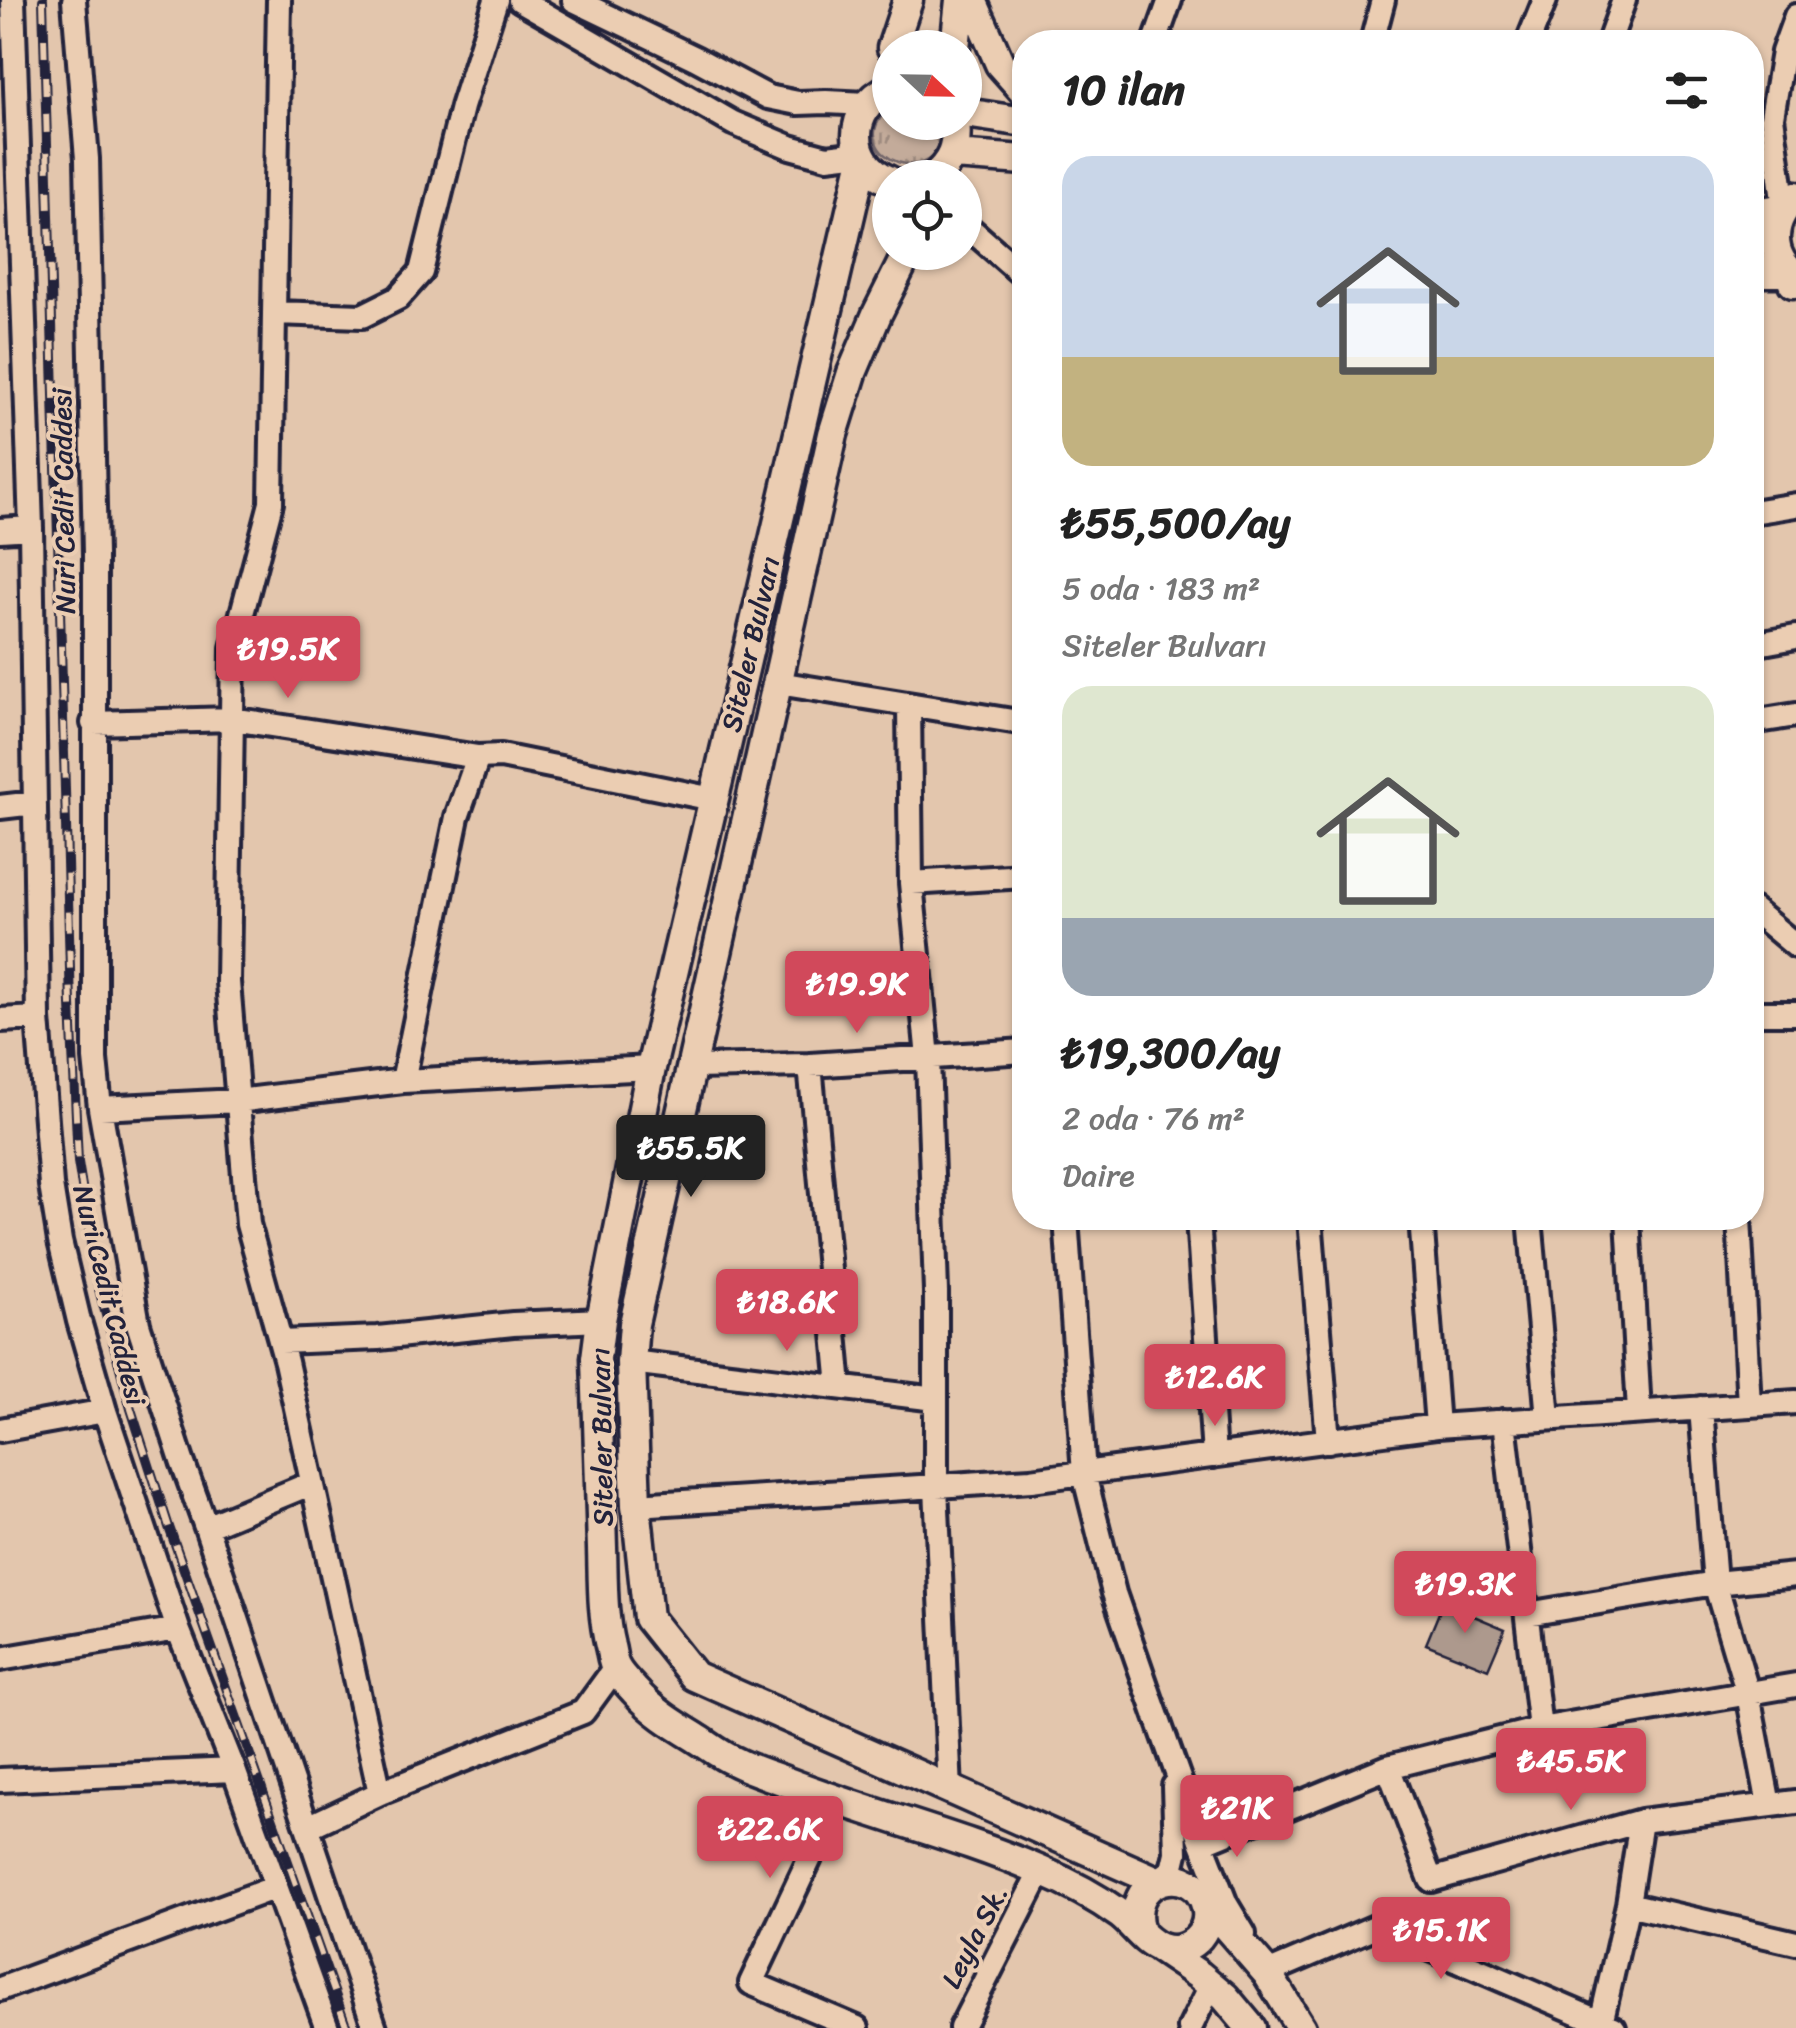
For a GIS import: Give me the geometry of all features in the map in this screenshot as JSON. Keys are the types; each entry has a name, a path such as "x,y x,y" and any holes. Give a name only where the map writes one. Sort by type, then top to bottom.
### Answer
{"main road":[{"name":"Siteler Bulvarı","path":"898,30 908,0"},
{"path":"957,30 960,0"},
{"path":"972,0 1000,64 1012,77"},
{"name":"Siteler Bulvarı","path":"872,104 857,128 862,156 651,1068 601,1320 596,1358 604,1623 616,1668 652,1710 734,1761 1041,1871 1093,1896 1211,1985 1251,2028"},
{"path":"982,116 1012,120"},
{"path":"862,156 872,168"},
{"path":"982,166 1012,162"},
{"path":"1764,210 1790,202"},
{"path":"1790,202 1778,220 1775,234 1781,261 1794,280"},
{"name":"Siteler Bulvarı","path":"899,270 852,372 838,419 634,1324 631,1362 636,1506 648,1618 694,1676 1157,1881"},
{"path":"1764,274 1794,280"},
{"path":"1206,1902 1206,1926 1192,1944 1181,1950 1169,1950 1149,1940 1136,1920 1140,1898 1157,1881 1169,1878 1192,1884 1267,1974 1301,2028"}],"street":[{"name":"Nuri Cedit Caddesi","path":"13,0 8,43 11,306 32,528 38,1018 51,1185 79,1320 106,1411 178,1629 234,1770 327,2028"},
{"name":"Nuri Cedit Caddesi","path":"74,0 86,159 95,555 95,1059 100,1108 138,1324 375,2028"},
{"path":"279,0 271,503 233,648 228,982 248,1224 280,1342 380,1792"},
{"path":"275,313 362,316 398,298 420,272 462,107 496,0"},
{"path":"520,0 732,123 827,157 862,156"},
{"path":"574,0 768,97 798,103 872,96"},
{"path":"1159,30 1170,0"},
{"path":"1375,30 1383,0"},
{"path":"1533,30 1544,0"},
{"path":"1613,30 1624,0"},
{"path":"1790,202 1772,117 1783,52 1796,16"},
{"path":"982,239 1012,266"},
{"path":"1764,510 1796,505"},
{"path":"0,530 32,528"},
{"path":"1764,643 1796,637"},
{"path":"778,683 1012,721"},
{"path":"908,706 910,883 928,1058 936,1292 936,1487 950,1790"},
{"path":"1764,720 1796,715"},
{"path":"94,724 232,719 478,757 501,756 713,799"},
{"path":"403,1080 458,818 478,757"},
{"path":"0,807 34,803"},
{"path":"910,883 1012,877"},
{"path":"1764,919 1796,946"},
{"path":"1764,1013 1796,1013"},
{"path":"0,1020 38,1018"},
{"path":"692,1067 810,1066 1012,1052"},
{"path":"810,1066 840,1387"},
{"path":"100,1108 237,1101 403,1080 651,1068"},
{"path":"1067,1230 1084,1474 1114,1593 1226,1904 1267,1974 1377,1926 1608,2025 1641,1821"},
{"path":"1199,1230 1214,1456"},
{"path":"1311,1230 1328,1440"},
{"path":"1422,1230 1438,1426"},
{"path":"1531,1230 1548,1418"},
{"path":"1629,1230 1638,1412"},
{"path":"1740,1230 1749,1405"},
{"path":"280,1342 601,1320"},
{"path":"631,1362 936,1399"},
{"path":"636,1506 1084,1474 1438,1426 1796,1402"},
{"path":"1702,1408 1715,1583 1748,1694 1769,1805"},
{"path":"0,1430 106,1411"},
{"path":"1504,1421 1540,1729"},
{"path":"206,1527 312,1483"},
{"path":"1527,1614 1715,1583 1796,1575"},
{"path":"0,1660 178,1629"},
{"path":"308,1826 380,1792 583,1712 616,1668"},
{"path":"1202,1843 1388,1767 1540,1729 1796,1685"},
{"path":"1157,1881 1172,1870 1176,1854 1173,1762"},
{"path":"1388,1767 1430,1880 1641,1821 1796,1802"},
{"path":"0,1780 234,1770"},
{"path":"837,1801 750,1983 857,2028"},
{"name":"Leyla Sk.","path":"961,2028 1041,1871"},
{"path":"0,1989 276,1887"},
{"path":"1628,1904 1796,1944"},
{"path":"1190,2028 1211,1985"}],"green space":[{"path":"938,140 938,146 926,160 894,160 884,154 876,142"}],"building":[{"path":"1443,1603 1505,1629 1488,1669 1426,1644"}],"railway":[{"path":"43,0 78,1162 98,1285 131,1409 347,2028"}]}
